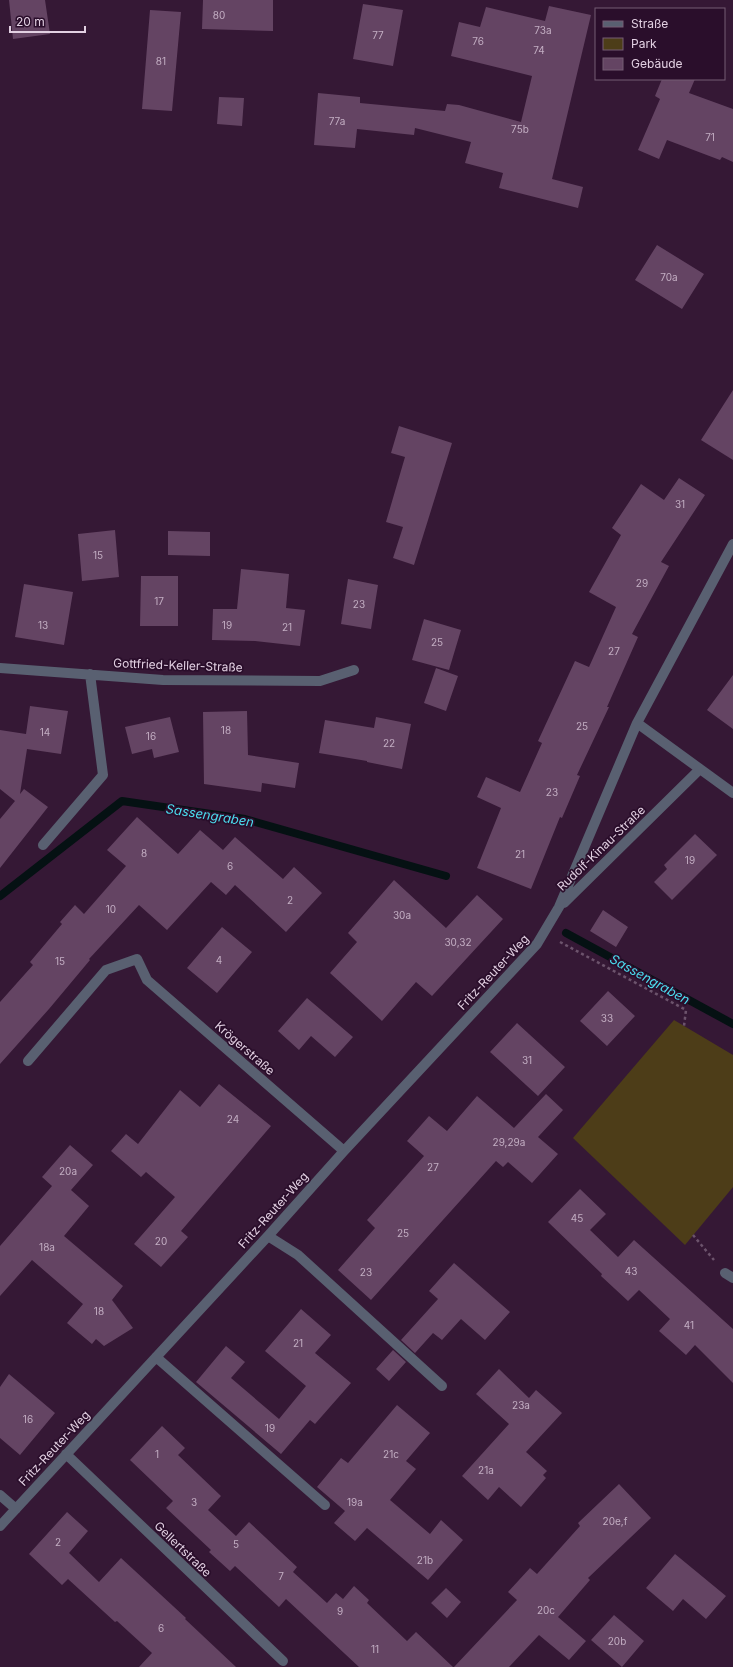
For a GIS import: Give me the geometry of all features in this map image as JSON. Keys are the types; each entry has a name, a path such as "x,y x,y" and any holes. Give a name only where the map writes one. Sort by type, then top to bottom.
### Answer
{"street":[{"name":"Rudolf-Kinau-Straße","path":"559,907 637,723 733,544"},
{"name":"Gottfried-Keller-Straße","path":"0,668 163,680 320,681 354,670"},
{"path":"43,845 102,775 90,674"},
{"path":"637,723 733,793"},
{"name":"Rudolf-Kinau-Straße","path":"559,907 700,769"},
{"name":"Fritz-Reuter-Weg","path":"0,1526 268,1236 344,1151 537,944 559,907"},
{"name":"Krögerstraße","path":"28,1061 106,970 137,959 147,980 344,1151"},
{"path":"268,1236 298,1255 442,1386"},
{"path":"156,1357 325,1505"},
{"name":"Gellertstraße","path":"66,1454 283,1661"},
{"path":"0,1495 16,1509"}],"path":[{"path":"543,933 686,1010 684,1026"},
{"path":"693,1235 729,1276"}],"green space":[{"path":"674,1020 733,1055 733,1187 685,1245 573,1138"}],"building":[{"path":"9,0 45,0 50,34 13,39"},
{"path":"203,0 273,0 273,31 202,29"},
{"path":"363,4 403,10 393,66 353,59"},
{"path":"549,6 591,15 552,179 583,187 578,208 499,188 503,173 465,163 471,142 415,128 414,135 357,129 355,148 314,145 318,93 360,97 360,103 445,111 447,104 459,105 521,122 532,76 451,56 459,22 480,27 486,7 545,21"},
{"path":"150,10 181,12 172,111 142,109"},
{"path":"662,80 695,80 689,93 733,109 733,162 722,157 720,160 667,140 659,159 638,150 660,99 655,96"},
{"path":"219,97 244,98 242,126 217,124"},
{"path":"657,245 704,274 682,309 635,280"},
{"path":"733,390 733,460 701,440"},
{"path":"399,426 452,443 414,565 393,558 403,527 386,522 405,457 391,453"},
{"path":"679,478 705,495 661,562 669,566 632,634 638,637 607,707 609,707 577,775 580,776 562,818 560,817 531,889 477,868 501,808 477,797 486,777 520,792 542,743 538,741 575,661 589,667 616,607 589,592 621,535 612,528 641,484 664,500"},
{"path":"115,530 119,577 82,581 78,534"},
{"path":"168,531 210,532 210,556 168,555"},
{"path":"241,569 289,574 286,608 305,610 300,646 255,641 212,640 213,609 237,609"},
{"path":"141,576 178,576 178,626 140,626"},
{"path":"348,579 378,585 371,629 341,624"},
{"path":"24,584 73,592 64,645 15,637"},
{"path":"424,619 461,630 449,670 412,660"},
{"path":"436,668 458,676 446,711 424,703"},
{"path":"733,675 733,729 707,710"},
{"path":"30,706 68,711 61,754 27,749 20,794 24,789 48,807 0,868 0,819 15,801 0,789 0,730 26,734"},
{"path":"247,711 248,755 299,763 295,788 262,783 261,792 204,784 203,712"},
{"path":"170,717 179,752 154,758 152,749 132,754 125,727"},
{"path":"376,717 411,724 402,769 367,761 319,753 325,720 374,728"},
{"path":"137,817 178,854 200,830 223,850 235,837 283,879 294,867 322,893 286,932 235,885 226,895 211,882 167,930 139,905 89,959 90,960 49,1009 0,1064 0,1002 33,965 30,962 62,924 60,922 75,905 84,914 126,866 107,850"},
{"path":"695,834 717,855 672,900 654,882 667,869 664,865"},
{"path":"394,880 446,928 477,895 503,919 432,996 416,982 382,1021 330,973 357,942 348,933"},
{"path":"603,910 628,927 616,947 590,931"},
{"path":"222,927 252,952 217,993 187,968"},
{"path":"608,991 635,1016 607,1046 580,1021"},
{"path":"307,998 353,1037 335,1057 311,1036 299,1050 278,1031"},
{"path":"517,1023 565,1067 538,1096 490,1052"},
{"path":"219,1084 271,1126 181,1231 188,1237 161,1267 134,1244 175,1197 146,1172 141,1177 111,1151 126,1134 138,1144 180,1090 200,1107"},
{"path":"546,1094 563,1110 538,1137 558,1154 532,1183 508,1162 503,1167 496,1161 371,1300 338,1270 375,1228 367,1220 424,1156 407,1141 429,1116 447,1131 477,1096 514,1128"},
{"path":"70,1145 93,1165 71,1190 89,1206 64,1236 123,1286 112,1300 133,1328 104,1346 96,1339 92,1344 67,1323 83,1304 32,1260 0,1296 0,1246 52,1186 42,1177"},
{"path":"580,1189 606,1214 590,1230 618,1257 634,1240 733,1329 733,1383 695,1345 686,1355 659,1331 670,1319 639,1290 628,1301 548,1222"},
{"path":"454,1263 510,1312 485,1340 461,1319 442,1340 433,1333 415,1353 401,1340 438,1299 429,1291"},
{"path":"301,1309 331,1335 315,1353 351,1383 315,1424 310,1420 281,1454 196,1382 226,1346 245,1362 231,1378 279,1419 306,1386 265,1351"},
{"path":"393,1350 406,1362 389,1381 376,1369"},
{"path":"499,1369 529,1398 536,1390 562,1413 526,1452 547,1471 543,1475 546,1478 521,1507 499,1487 488,1500 462,1476 509,1424 476,1394"},
{"path":"9,1374 55,1413 20,1455 0,1438 0,1387"},
{"path":"397,1405 430,1433 406,1461 416,1469 390,1500 430,1534 441,1520 463,1540 428,1580 367,1528 355,1541 334,1523 345,1511 317,1487 341,1458 348,1463"},
{"path":"162,1426 185,1448 178,1455 221,1496 208,1510 236,1536 249,1522 297,1567 293,1572 327,1603 336,1593 343,1599 354,1586 369,1600 367,1603 407,1641 416,1632 453,1667 359,1667 286,1599 279,1607 235,1566 230,1571 209,1552 211,1550 166,1508 173,1501 130,1460"},
{"path":"619,1484 651,1518 588,1578 590,1580 558,1617 586,1641 569,1660 539,1635 509,1667 454,1667 517,1600 508,1592 530,1568 537,1574 580,1526 578,1523"},
{"path":"67,1512 88,1531 69,1553 99,1582 121,1558 236,1667 139,1667 152,1653 68,1579 62,1585 29,1554"},
{"path":"675,1554 726,1596 706,1619 683,1599 673,1611 646,1588"},
{"path":"446,1588 461,1602 447,1618 431,1603"},
{"path":"614,1615 644,1641 622,1667 591,1640"}],"waterway":[{"name":"Sassengraben","path":"0,896 122,801 245,819 446,876"},
{"name":"Sassengraben","path":"566,933 733,1024"}]}
